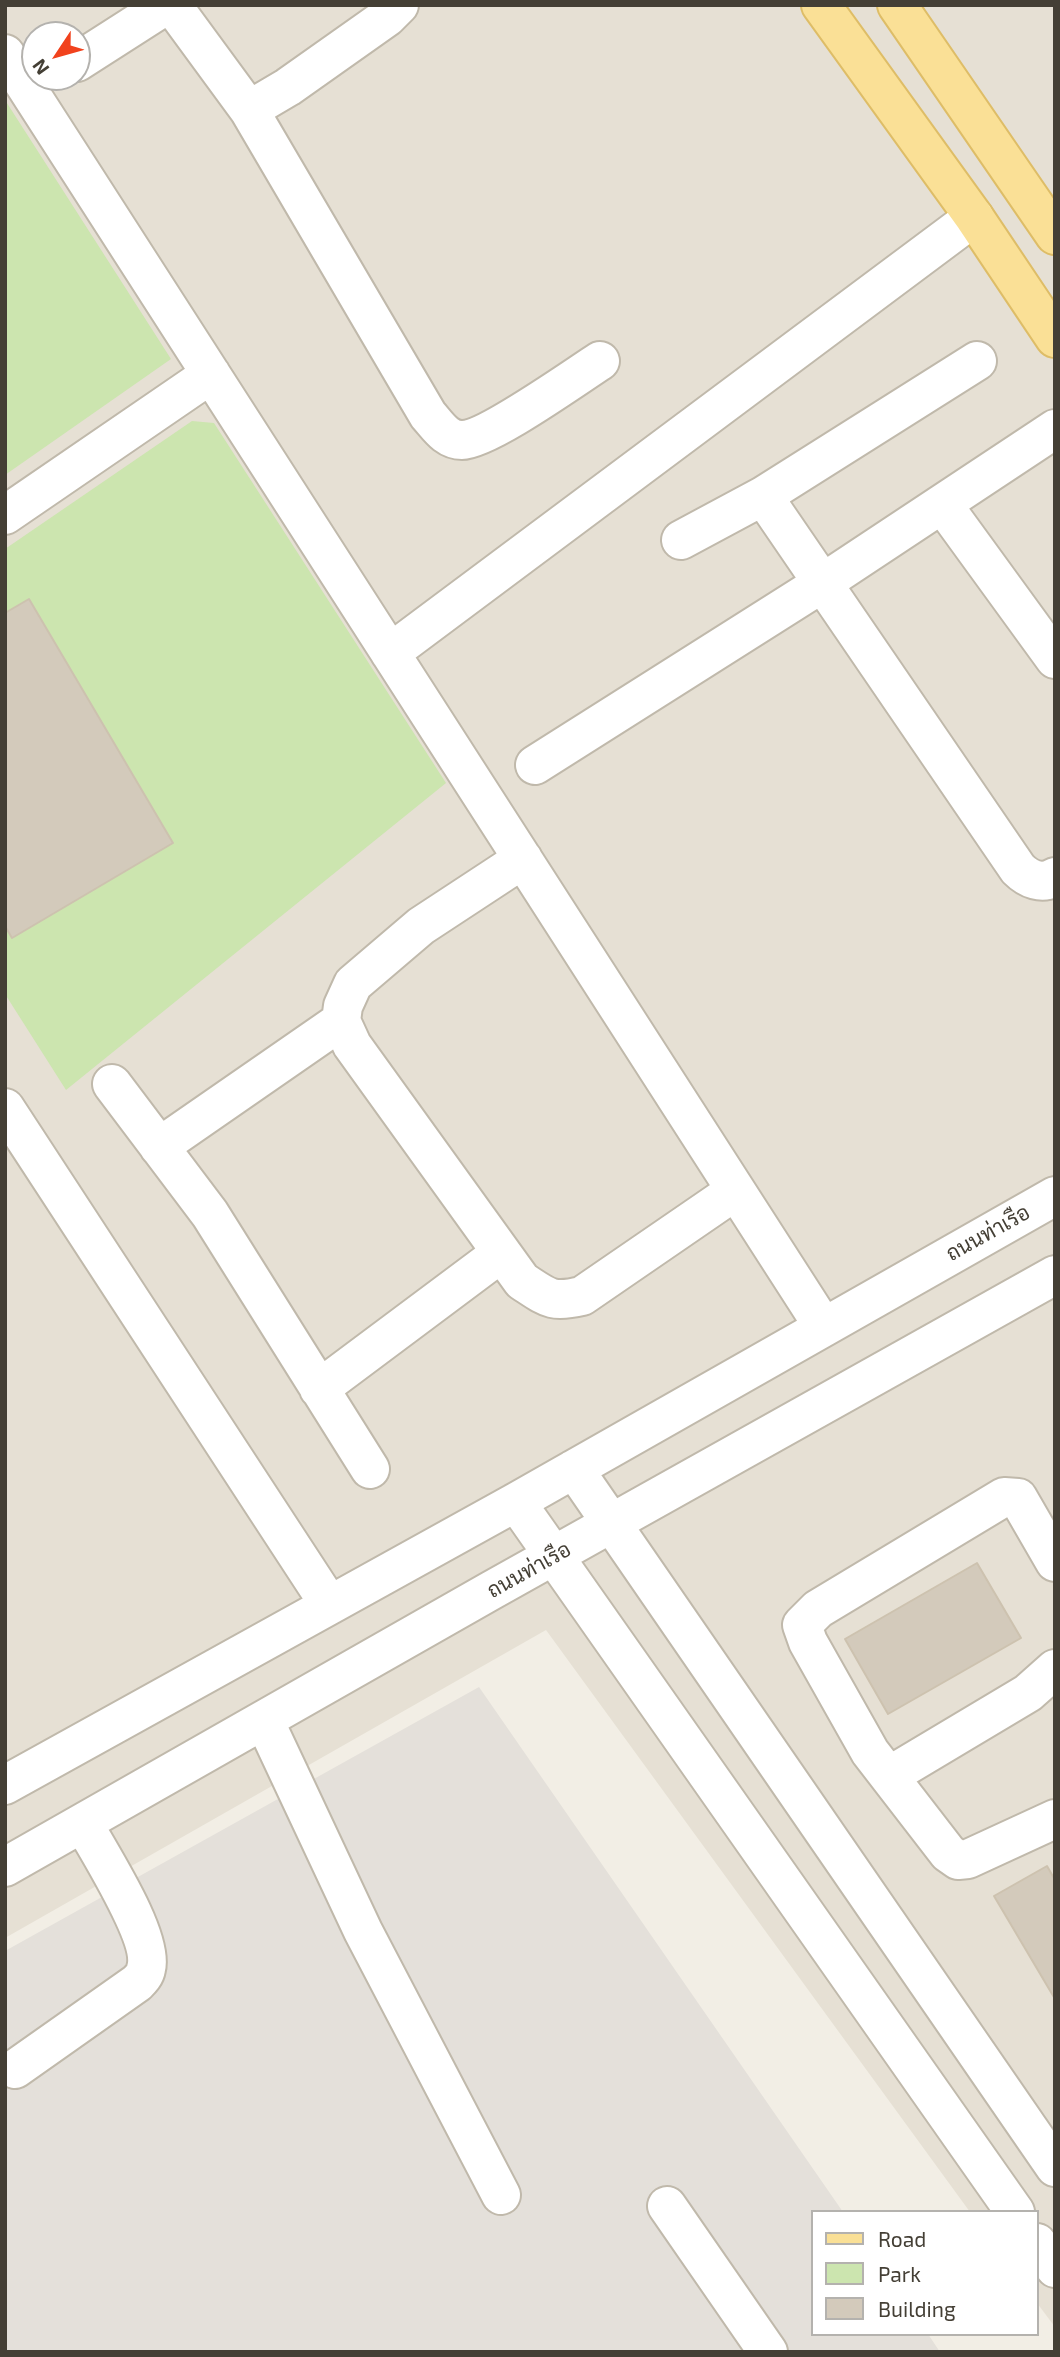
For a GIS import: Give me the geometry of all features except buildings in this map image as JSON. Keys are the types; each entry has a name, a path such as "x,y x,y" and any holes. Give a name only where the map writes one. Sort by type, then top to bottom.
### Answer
{"main road":[{"path":"821,5 974,217 1055,338"},
{"path":"897,5 1055,235"}],"street":[{"path":"91,53 166,5"},
{"path":"172,5 249,110 428,415 447,436 463,440 489,432 600,361"},
{"path":"249,110 288,87 387,17 399,5"},
{"path":"5,54 21,67"},
{"path":"45,91 211,374 823,1326"},
{"path":"390,653 974,217"},
{"path":"681,540 763,496 977,360"},
{"path":"5,515 211,374"},
{"path":"536,765 821,584 1055,429"},
{"path":"763,496 1018,869 1033,880 1050,880 1055,877"},
{"path":"943,505 1055,659"},
{"path":"523,859 421,926 353,984 343,1006 341,1021 352,1045 501,1254 522,1281 546,1297 560,1301 582,1296 735,1191"},
{"path":"159,1147 341,1021"},
{"path":"112,1084 210,1214 370,1469"},
{"path":"5,1108 329,1604"},
{"name":"ถนนท่าเรือ","path":"5,1785 516,1502 1055,1196"},
{"path":"319,1389 501,1254"},
{"name":"ถนนท่าเรือ","path":"5,1867 1055,1275"},
{"path":"574,1469 1055,2167"},
{"path":"1055,1562 1045,1518 1018,1498 1004,1497 818,1609 802,1625 808,1642 870,1752 948,1853 958,1860 968,1859 1055,1819"},
{"path":"516,1502 1014,2210"},
{"path":"889,1776 1028,1693 1055,1669"},
{"path":"264,1720 363,1931 501,2195"},
{"path":"15,2069 137,1983 147,1968 145,1949 135,1918 83,1823"},
{"path":"667,2206 768,2352"},
{"path":"1039,2246 1055,2268"}],"shaded area":[{"path":"5,5 1055,5 1055,2327 1039,2306 1039,2210 969,2210 546,1630 5,1938"},
{"path":"479,1687 842,2210 811,2210 811,2336 929,2336 940,2352 5,2352 5,1951"}],"green space":[{"path":"5,100 171,359 5,475"},
{"path":"192,421 214,423 446,783 66,1090 5,994 5,549"}]}
